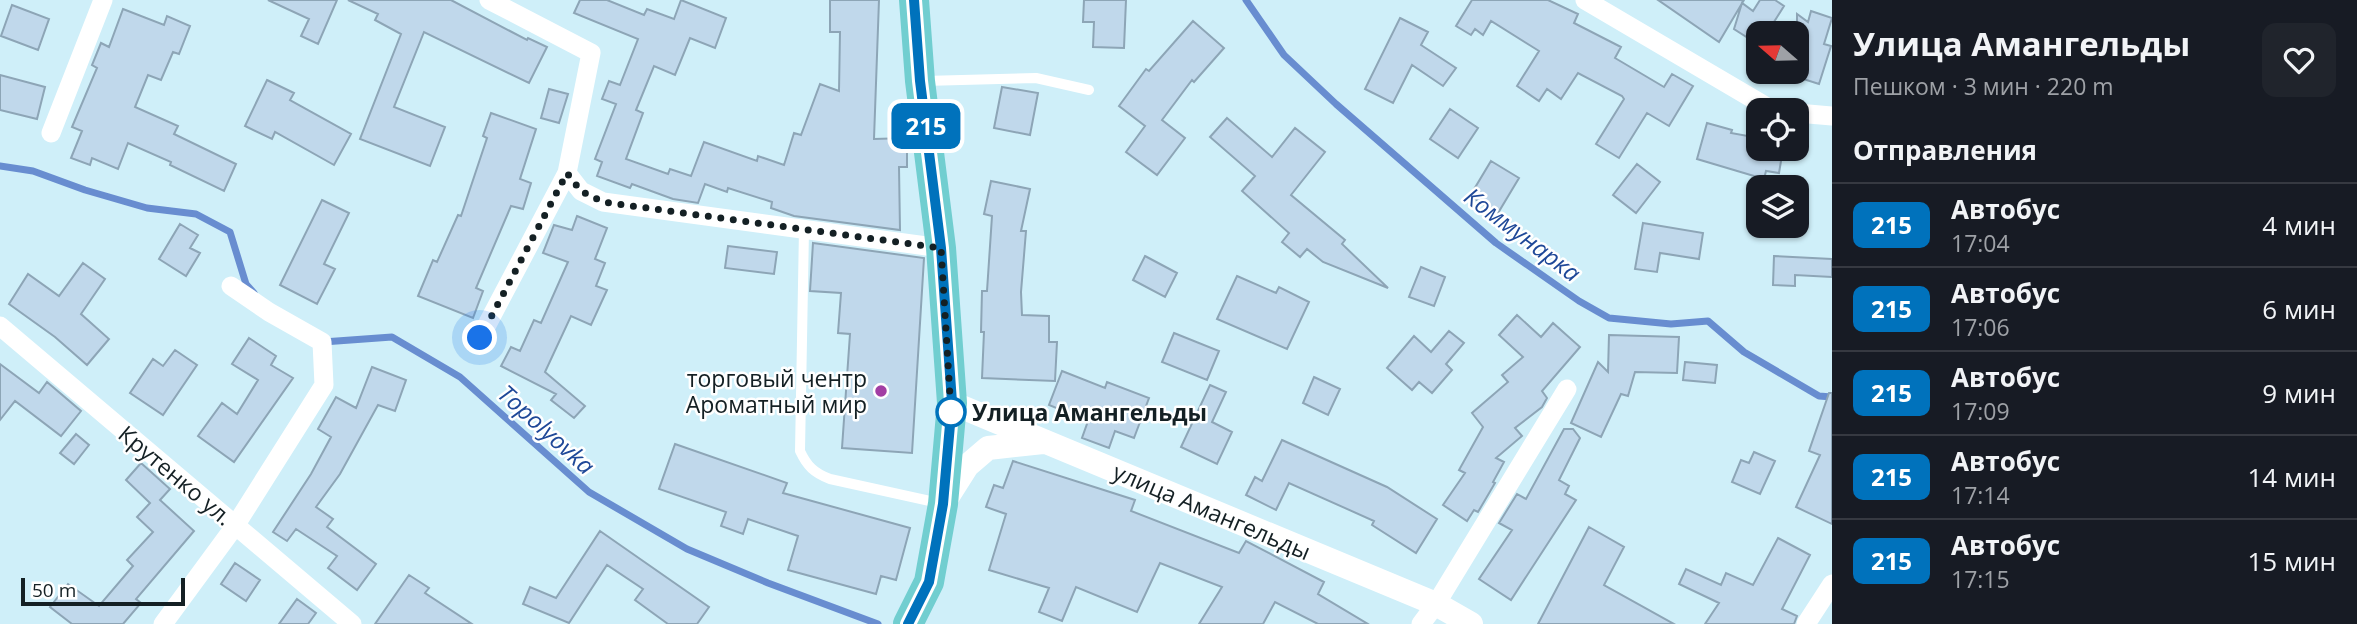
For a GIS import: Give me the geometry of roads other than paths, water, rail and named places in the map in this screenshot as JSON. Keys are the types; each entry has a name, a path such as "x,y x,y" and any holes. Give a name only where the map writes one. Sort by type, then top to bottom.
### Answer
{"main road":[{"path":"908,624 929,582 943,504 952,402 941,248 920,81 914,0"}],"street":[{"path":"51,133 103,0"},
{"path":"480,338 567,173 591,53 489,0"},
{"path":"1585,0 1752,98"},
{"path":"1809,114 1832,116"},
{"path":"567,173 581,191 603,202 941,248"},
{"path":"163,624 235,526 324,385 322,342 231,286"},
{"name":"Крутенко ул.","path":"0,326 352,624"},
{"path":"1421,624 1436,604 1567,389"},
{"name":"улица Амангельды","path":"952,402 1436,604 1471,624"},
{"path":"943,504 967,466 988,448 1046,442"},
{"path":"1806,624 1826,605 1832,584"}],"lane":[{"path":"920,81 1036,78 1089,90"},
{"path":"804,229 800,451 806,464 817,474 830,479 943,504"}],"waterway":[{"name":"Коммунарка","path":"1246,0 1284,55 1336,104 1496,243 1579,301 1609,318 1671,324 1708,321 1744,352 1819,396 1832,397"},
{"name":"Topolyovka","path":"0,166 33,171 147,208 196,214 230,232 246,284 254,293"},
{"name":"Topolyovka","path":"323,342 392,337 460,377 589,492 687,549 878,624"}],"place":[{"name":"торговый чентр Ароматный мир","path":"881,391"},
{"name":"Улица Амангельды","path":"951,412"}]}
